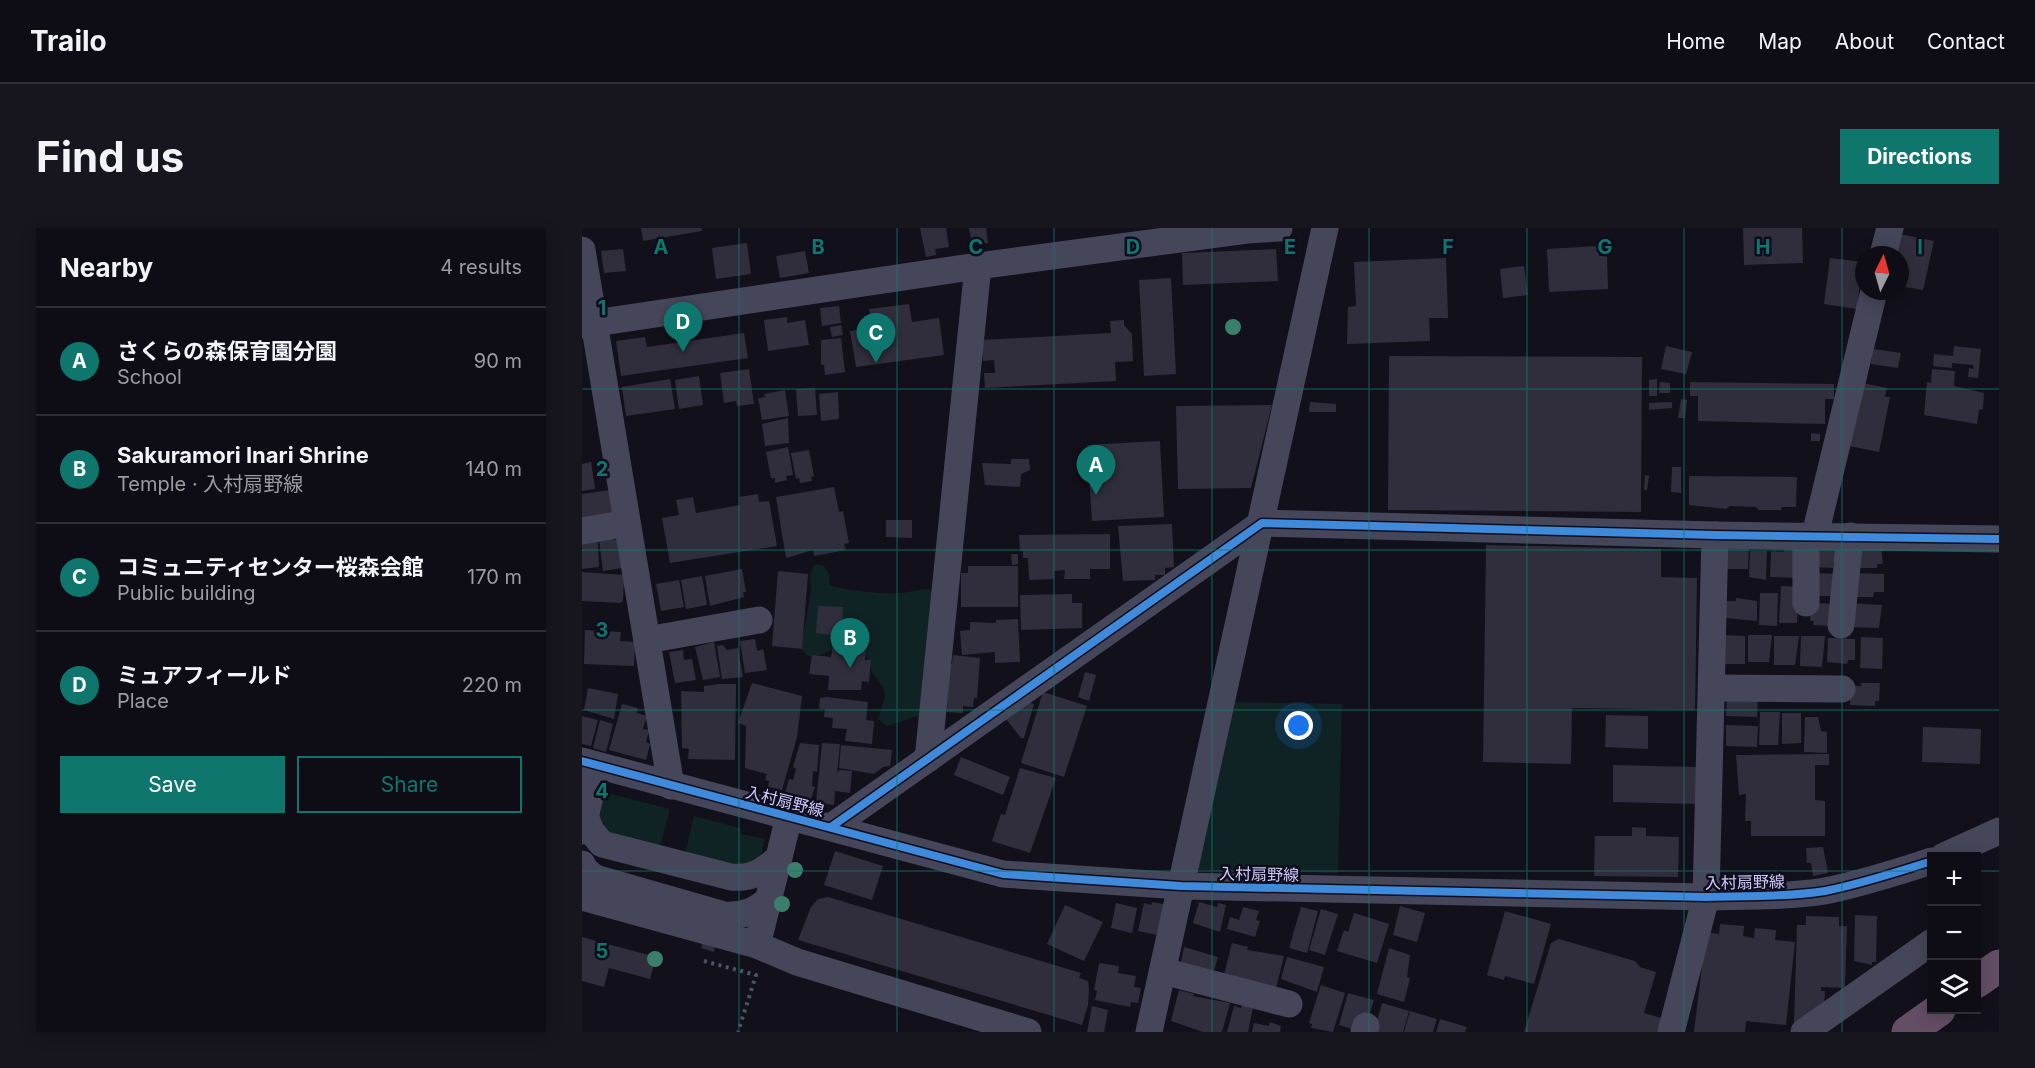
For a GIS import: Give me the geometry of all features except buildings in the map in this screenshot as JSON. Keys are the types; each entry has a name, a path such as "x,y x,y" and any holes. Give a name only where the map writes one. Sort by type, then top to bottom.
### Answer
{"highway":[{"path":"1981,979 1999,966"},
{"path":"1908,1032 1933,1014"}],"street":[{"path":"588,324 978,266 1247,230 1279,228"},
{"path":"1149,1032 1325,228"},
{"path":"1885,246 1890,228"},
{"path":"582,249 588,324 627,523 671,786"},
{"path":"927,759 978,266"},
{"path":"1806,603 1810,536 1872,300"},
{"path":"831,827 1262,522 1715,535 1999,539"},
{"path":"582,531 627,523"},
{"path":"1671,1032 1706,897 1713,688 1715,535"},
{"path":"1841,625 1850,536"},
{"path":"647,640 759,620"},
{"path":"1713,688 1842,689"},
{"path":"589,764 583,828 591,831 602,844 731,878 747,879 761,873 774,879"},
{"name":"入村扇野線","path":"589,764 1003,874 1181,886 1706,897 1782,895 1825,891 1927,862"},
{"path":"757,945 789,817"},
{"path":"1953,852 1999,831"},
{"path":"582,864 585,870 595,878 724,915 740,916 756,911 774,879"},
{"path":"582,897 757,945 797,962 1028,1032"},
{"path":"1804,1032 1927,946"},
{"path":"1163,971 1289,1004"}],"path":[{"path":"704,961 756,975 738,1032"}],"green space":[{"path":"815,564 824,566 829,574 830,585 836,587 886,593 930,589 939,602 920,715 887,726 878,719 885,697 884,688 872,672 861,640 850,637 830,651 814,656 807,656 801,649 811,591 810,574"},
{"path":"1232,702 1342,704 1338,873 1200,870 1196,864"},
{"path":"607,793 670,809 659,850 611,836 596,816 599,802"},
{"path":"694,816 740,828 741,834 765,839 760,859 754,867 684,857"}],"cycle path":[{"path":"831,827 1262,523 1715,535 1999,539"},
{"path":"582,761 1003,874 1181,886 1706,897 1825,891 1927,862"}],"place":[{"name":"ミュアフィールド","path":"683,352"},
{"name":"コミュニティセンター桜森会館","path":"876,363"},
{"name":"さくらの森保育園分園","path":"1096,495"},
{"name":"Sakuramori Inari Shrine","path":"850,668"}]}
